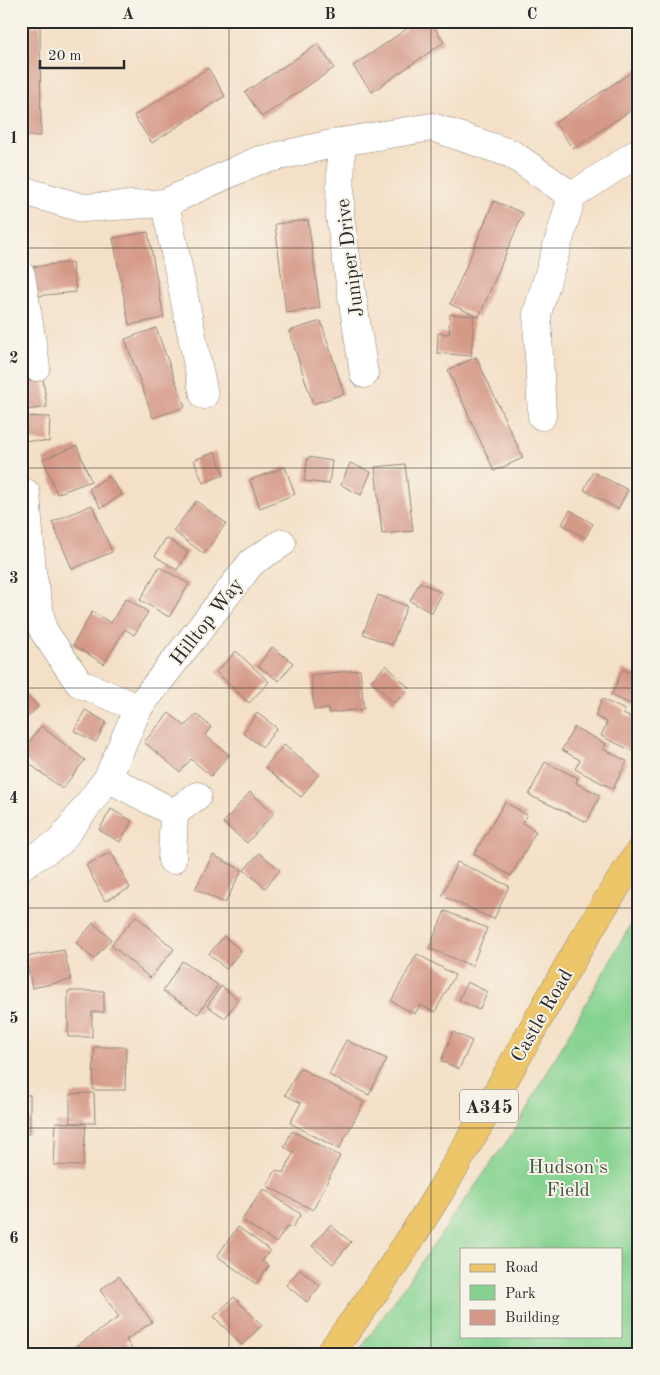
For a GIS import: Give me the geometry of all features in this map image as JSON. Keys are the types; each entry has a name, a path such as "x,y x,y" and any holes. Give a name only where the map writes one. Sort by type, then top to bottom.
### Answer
{"main road":[{"name":"Castle Road","path":"330,1354 364,1309 442,1188 547,1001 639,852"}],"street":[{"path":"21,190 82,208 165,203 257,161 341,142 432,127 512,154 572,196"},
{"name":"Juniper Drive","path":"341,142 340,217 364,374"},
{"path":"542,416 537,314 572,196 639,152"},
{"path":"165,203 204,395"},
{"path":"21,275 36,367"},
{"path":"26,493 32,572 43,630 79,682 138,708"},
{"name":"Hilltop Way","path":"21,866 60,842 108,778 138,708 252,562 282,543"},
{"path":"108,778 174,812"},
{"path":"174,812 197,796"},
{"path":"172,860 174,812"}],"green space":[{"name":"Hudson's Field","path":"639,913 639,1354 357,1354 516,1128 624,936"}],"building":[{"path":"418,21 430,21 444,42 372,92 353,66"},
{"path":"21,26 40,26 41,136 21,136"},
{"path":"318,44 334,68 262,117 245,92"},
{"path":"639,67 639,105 573,149 555,123"},
{"path":"208,68 225,96 152,143 134,116"},
{"path":"494,201 523,213 479,317 450,304"},
{"path":"308,220 320,308 286,313 275,224"},
{"path":"148,232 164,318 129,325 113,238"},
{"path":"72,262 76,292 35,296 32,267"},
{"path":"450,314 474,316 471,356 437,353 438,333 449,334"},
{"path":"321,321 344,394 313,404 289,331"},
{"path":"156,328 185,407 153,418 125,339"},
{"path":"476,357 523,458 494,471 448,370"},
{"path":"43,379 47,407 21,411 21,382"},
{"path":"21,416 50,417 49,442 21,440"},
{"path":"77,446 91,481 57,494 43,459"},
{"path":"215,452 224,475 203,483 194,460"},
{"path":"308,457 332,461 329,484 304,481"},
{"path":"350,463 371,472 361,495 341,485"},
{"path":"405,464 413,531 382,534 375,467"},
{"path":"285,467 295,494 260,508 250,480"},
{"path":"593,472 628,490 618,509 584,490"},
{"path":"109,476 122,495 101,508 89,489"},
{"path":"196,501 226,523 204,554 173,531"},
{"path":"92,505 112,552 72,569 52,522"},
{"path":"570,510 593,524 585,538 562,524"},
{"path":"166,538 188,552 177,570 155,556"},
{"path":"159,567 189,584 169,617 140,600"},
{"path":"420,582 442,593 432,613 410,601"},
{"path":"378,595 407,606 392,645 363,634"},
{"path":"126,598 148,612 134,635 125,629 104,664 73,645 92,612 111,623"},
{"path":"272,647 293,663 279,681 258,666"},
{"path":"236,651 269,682 249,703 216,672"},
{"path":"386,665 409,688 394,703 371,681"},
{"path":"623,669 639,676 639,707 611,696"},
{"path":"360,670 364,709 329,713 328,709 314,710 311,675"},
{"path":"21,689 38,707 21,723"},
{"path":"602,699 625,710 623,714 639,721 639,754 601,736 607,722 595,716"},
{"path":"85,710 106,722 96,742 74,731"},
{"path":"169,713 185,726 196,714 211,727 205,735 229,755 211,776 191,759 180,772 144,742"},
{"path":"257,713 277,728 263,747 243,733"},
{"path":"41,726 85,760 62,789 21,757 21,752"},
{"path":"574,727 606,744 603,749 627,761 613,789 575,769 580,760 562,750"},
{"path":"284,745 319,774 301,797 265,767"},
{"path":"545,762 578,778 576,783 600,795 587,822 529,795"},
{"path":"250,792 274,813 247,843 223,823"},
{"path":"505,802 527,815 522,823 536,831 511,876 474,854"},
{"path":"111,809 132,821 120,842 99,830"},
{"path":"111,852 130,888 105,901 86,865"},
{"path":"259,853 280,870 265,888 244,870"},
{"path":"213,855 242,870 225,903 195,889"},
{"path":"457,862 509,886 494,919 442,896"},
{"path":"445,911 487,928 472,966 429,948"},
{"path":"136,916 174,949 150,978 111,945"},
{"path":"93,923 111,939 94,959 76,943"},
{"path":"224,936 241,951 226,969 209,954"},
{"path":"64,950 71,980 32,988 26,957"},
{"path":"417,954 455,975 435,1012 420,1005 415,1014 391,1001"},
{"path":"182,961 218,985 198,1014 163,991"},
{"path":"467,982 488,992 479,1010 459,1000"},
{"path":"221,986 238,999 225,1018 207,1006"},
{"path":"68,991 104,991 104,1012 92,1012 92,1037 68,1037"},
{"path":"453,1032 472,1041 459,1069 441,1061"},
{"path":"346,1040 387,1059 369,1095 329,1075"},
{"path":"94,1047 126,1047 125,1090 93,1090"},
{"path":"300,1068 364,1102 339,1149 290,1123 301,1103 285,1095"},
{"path":"94,1093 95,1123 70,1123 70,1094"},
{"path":"21,1095 30,1095 30,1134 21,1134"},
{"path":"56,1122 86,1124 83,1166 54,1165"},
{"path":"292,1131 340,1156 313,1210 267,1186 276,1170 283,1173 294,1152 284,1147"},
{"path":"263,1189 301,1214 292,1228 287,1226 276,1243 242,1220"},
{"path":"330,1225 351,1242 333,1264 312,1246"},
{"path":"238,1227 270,1250 262,1261 269,1266 256,1284 217,1256"},
{"path":"300,1269 320,1286 307,1302 286,1285"},
{"path":"119,1276 152,1322 126,1340 133,1351 129,1354 70,1354 68,1352 119,1317 100,1290"},
{"path":"234,1297 262,1325 242,1345 214,1317"}]}
